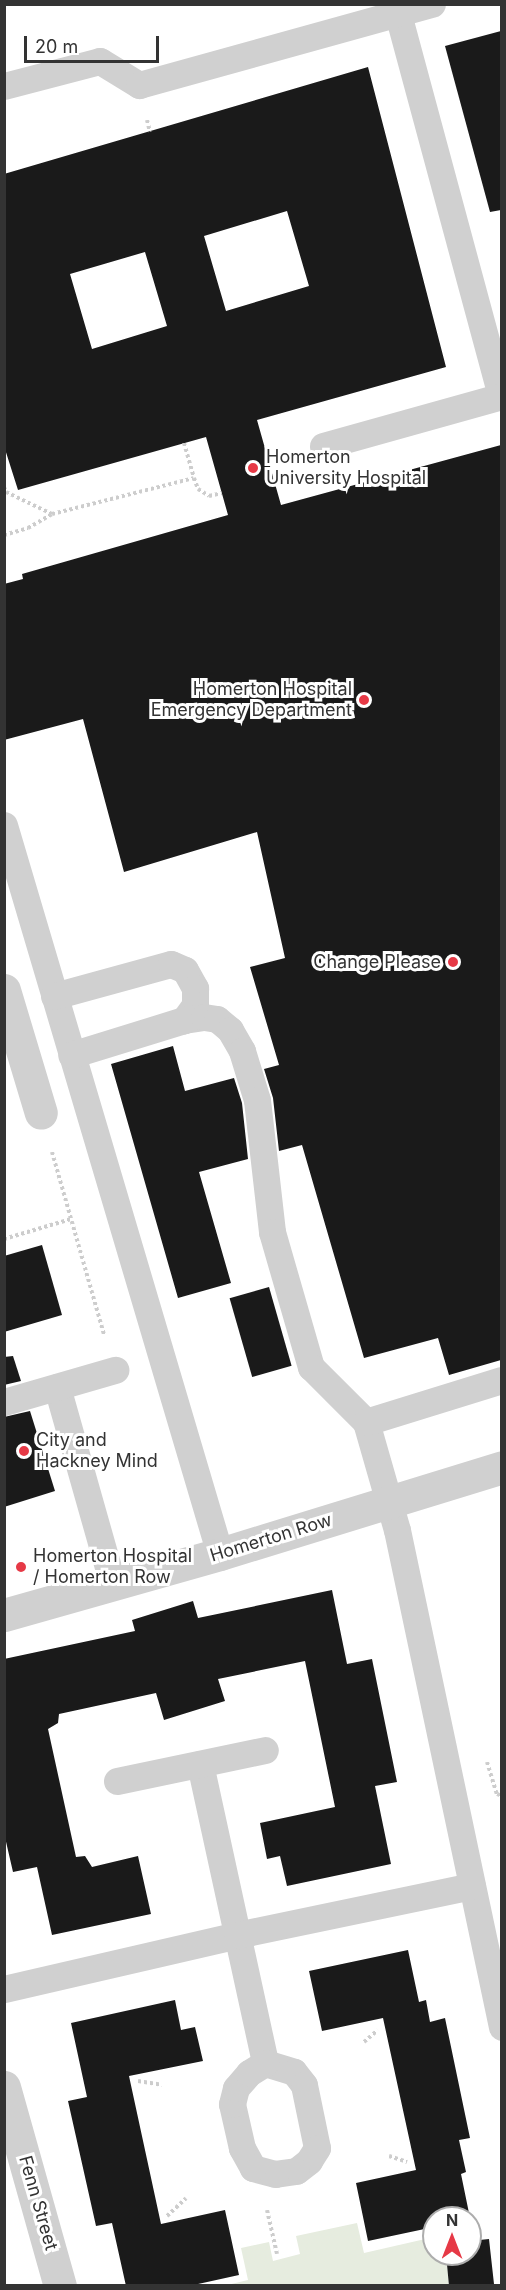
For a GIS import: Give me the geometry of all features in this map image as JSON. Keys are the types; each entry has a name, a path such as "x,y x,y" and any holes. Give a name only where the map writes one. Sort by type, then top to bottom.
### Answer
{"street":[{"path":"4,990 41,1113"},
{"name":"Homerton Row","path":"4,1615 220,1554 501,1467"},
{"name":"Fenn Street","path":"4,2086 60,2286"}],"lane":[{"path":"4,86 100,61 138,85 432,4"},
{"path":"323,446 501,396 398,14"},
{"path":"4,825 220,1554"},
{"path":"54,996 171,964 185,970 196,993 192,1012 184,1020"},
{"path":"71,1054 184,1020 204,1017 217,1019 230,1030 239,1045 257,1100 273,1232 311,1367 366,1422 389,1502 446,1753 501,2027"},
{"path":"4,1402 115,1370"},
{"path":"366,1422 501,1380"},
{"path":"57,1387 113,1585"},
{"path":"117,1781 265,1750"},
{"path":"200,1764 265,2063"},
{"path":"4,1989 237,1935 472,1886"}],"path":[{"path":"184,443 198,489 210,496 222,493"},
{"path":"4,534 28,528 52,514 194,478"},
{"path":"4,488 6,492 52,514"},
{"path":"41,1113 115,1370"},
{"path":"4,1239 71,1219"},
{"path":"484,1753 497,1794 501,1796"},
{"path":"364,2042 378,2030"},
{"path":"138,2081 162,2085"},
{"path":"389,2156 407,2162"},
{"path":"167,2216 186,2198"},
{"path":"273,2234 277,2253"}],"shaded area":[{"path":"357,2223 364,2253 422,2240 422,2266 447,2266 449,2286 223,2286 248,2280 241,2248 269,2242 273,2261 300,2254 296,2236"}],"building":[{"path":"501,31 501,210 490,212 445,46"},
{"name":"Homerton Hospital Emergency Department","path":"368,67 446,367 257,420 281,505 501,445 501,1360 449,1375 438,1338 364,1358 302,1145 279,1151 273,1098 264,1069 279,1065 250,967 285,958 257,832 124,872 83,719 4,740 4,584 23,579 22,574 228,515 206,437 18,490 4,446 4,174","holes":["287,211 309,286 226,311 204,236","145,252 167,326 92,349 70,274"]},
{"path":"173,1046 185,1091 234,1078 242,1103 248,1159 199,1172 231,1283 178,1298 111,1064"},
{"path":"42,1245 62,1315 4,1332 4,1256"},
{"path":"269,1287 292,1366 252,1377 230,1298"},
{"path":"13,1356 21,1381 4,1385 4,1357"},
{"name":"City and Hackney Mind","path":"30,1411 55,1491 4,1507 4,1417"},
{"path":"332,1590 347,1664 372,1659 397,1782 375,1786 391,1864 287,1886 280,1856 267,1859 260,1823 335,1807 305,1661 218,1679 225,1701 164,1720 156,1693 59,1714 58,1723 48,1729 76,1857 85,1856 92,1867 138,1856 151,1914 52,1935 37,1867 13,1872 4,1833 4,1659 135,1631 132,1620 193,1601 198,1618"},
{"path":"408,1950 419,2002 426,2000 430,2022 445,2018 470,2138 459,2140 466,2172 461,2174 468,2206 422,2206 422,2230 368,2241 356,2183 416,2170 383,2018 322,2031 309,1971"},
{"path":"175,2000 181,2030 195,2027 203,2061 129,2076 161,2224 225,2210 239,2275 189,2286 126,2286 112,2223 96,2226 68,2101 87,2097 71,2023"},
{"path":"489,2239 494,2284 449,2286 447,2266 482,2266 482,2240"}],"place":[{"name":"Homerton University Hospital","path":"253,468"},
{"name":"Homerton Hospital Emergency Department","path":"364,700"},
{"name":"Change Please","path":"453,962"},
{"name":"City and Hackney Mind","path":"24,1451"},
{"name":"Homerton Hospital / Homerton Row","path":"21,1567"}]}
